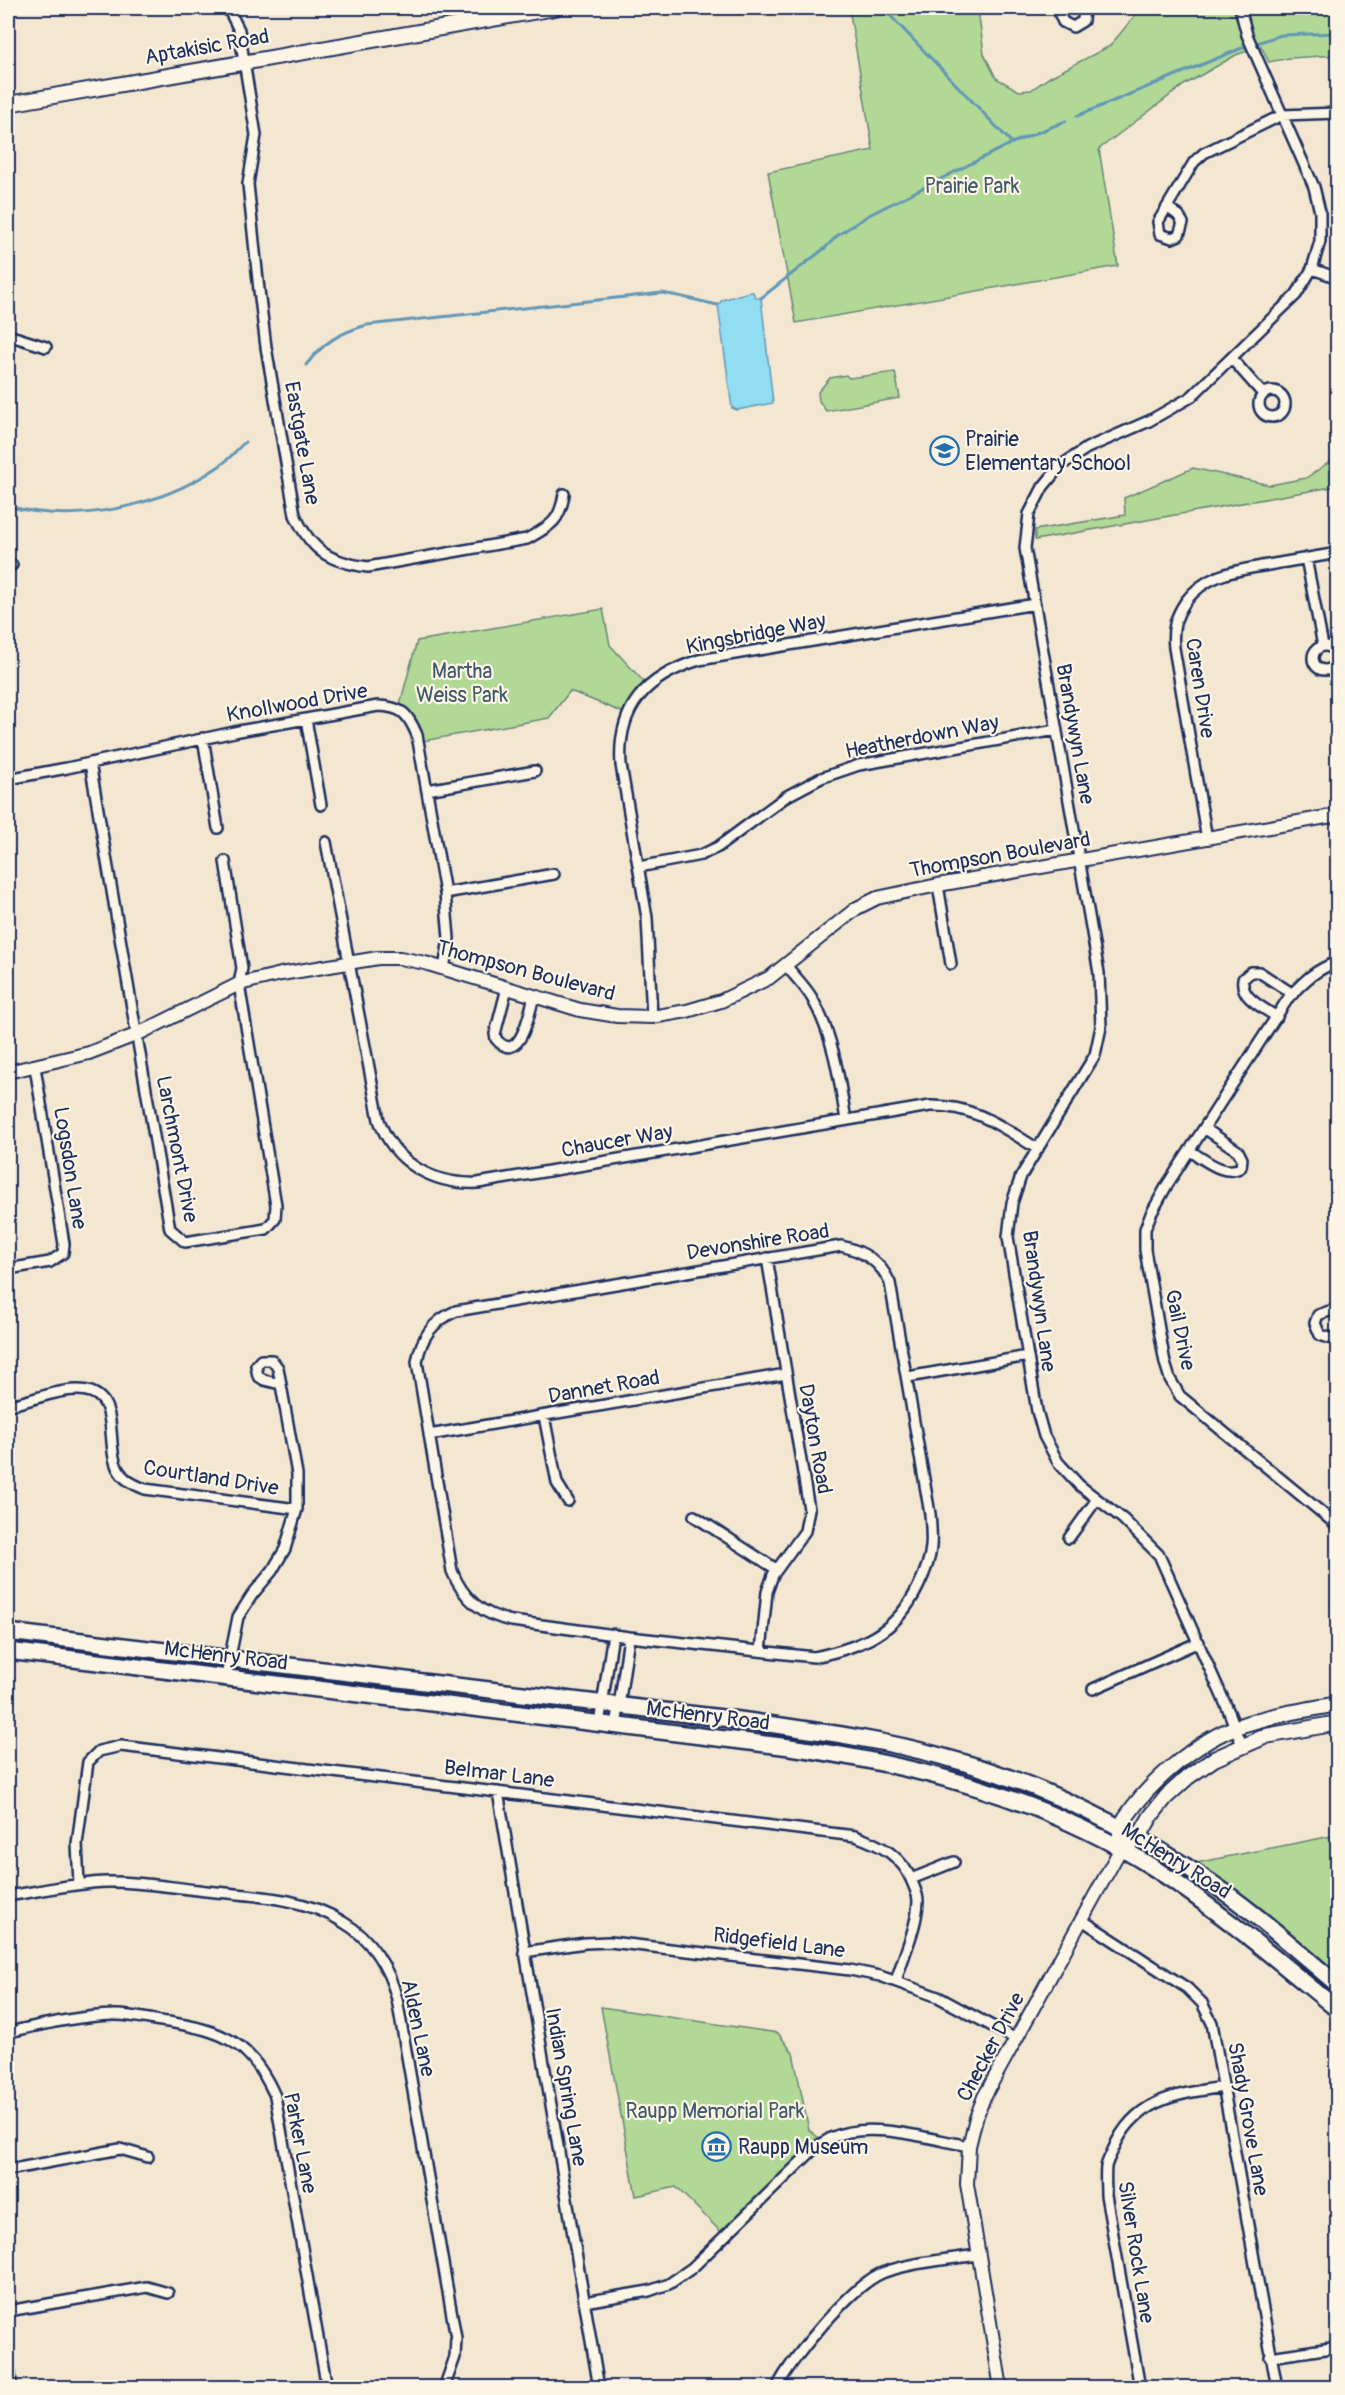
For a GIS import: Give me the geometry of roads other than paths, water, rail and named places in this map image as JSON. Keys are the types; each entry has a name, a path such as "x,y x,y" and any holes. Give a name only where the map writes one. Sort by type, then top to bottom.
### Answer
{"main road":[{"name":"Aptakisic Road","path":"8,104 555,8"},
{"name":"McHenry Road","path":"8,1632 839,1734 971,1764 1064,1800 1139,1838 1208,1881 1338,1985"},
{"name":"McHenry Road","path":"8,1652 801,1749 858,1757 923,1771 1027,1805 1086,1831 1152,1867 1227,1919 1338,2010"},
{"path":"1120,1850 1120,1827 1132,1808 1180,1758 1236,1727 1269,1716 1338,1704"},
{"path":"1120,1850 1139,1838 1150,1816 1181,1784 1214,1758 1266,1736 1338,1723"}],"street":[{"name":"Eastgate Lane","path":"228,8 239,30 256,135 248,184 266,347 295,515 302,530 315,546 329,557 345,564 368,567 527,539 541,531 561,513 564,494"},
{"path":"1063,8 1061,19 1066,25 1074,27 1083,21 1084,8"},
{"name":"Brandywyn Lane","path":"1240,8 1247,35 1314,187 1320,212 1320,241 1312,269 1296,295 1232,359 1191,397 1149,421 1088,448 1060,466 1043,487 1029,514 1025,548 1099,973 1101,1027 1095,1055 1021,1176 1012,1203 1008,1237 1037,1411 1044,1436 1058,1462 1079,1485 1124,1519 1159,1555 1199,1642 1242,1745"},
{"path":"1167,207 1194,162 1204,153 1282,115 1338,113"},
{"path":"1312,269 1338,278"},
{"path":"8,336 46,347"},
{"path":"1232,359 1263,394"},
{"name":"Caren Drive","path":"1207,839 1174,648 1172,631 1177,614 1195,589 1208,580 1225,573 1338,553"},
{"path":"1306,558 1323,646"},
{"name":"Kingsbridge Way","path":"652,1017 647,918 621,765 620,745 624,723 634,704 662,675 699,660 1035,604"},
{"name":"Knollwood Drive","path":"8,778 203,738 378,706 390,706 400,710 410,718 417,735 445,893 449,938 444,969"},
{"path":"306,719 321,804"},
{"name":"Heatherdown Way","path":"639,867 701,855 718,847 787,796 821,778 859,765 1056,730"},
{"path":"203,738 218,828"},
{"name":"Larchmont Drive","path":"90,763 170,1229 185,1242 266,1229 275,1219 276,1204 239,984"},
{"path":"427,790 535,771"},
{"name":"Thompson Boulevard","path":"8,1072 89,1053 138,1034 239,984 348,961 378,958 400,958 444,969 589,1012 652,1017 687,1011 721,1001 769,978 856,908 877,898 938,885 1338,815"},
{"name":"Chaucer Way","path":"326,842 383,1132 397,1153 412,1167 435,1178 463,1184 478,1183 930,1106 948,1105 981,1114 1038,1149"},
{"path":"225,861 242,968 239,984"},
{"path":"445,893 554,874"},
{"path":"938,885 951,964"},
{"name":"Gail Drive","path":"1338,962 1324,966 1306,978 1293,994 1204,1128 1150,1214 1145,1229 1149,1270 1165,1363 1170,1379 1180,1395 1338,1526"},
{"path":"786,965 811,996 826,1026 834,1050 846,1120"},
{"path":"1277,1017 1246,995 1242,988 1243,979 1251,972 1259,972 1293,994"},
{"path":"507,988 495,1034 496,1039 504,1046 518,1043 534,996"},
{"name":"Logsdon Lane","path":"8,1269 50,1262 63,1253 64,1244 35,1067"},
{"path":"1190,1151 1224,1171 1234,1171 1241,1167 1242,1159 1238,1151 1204,1128"},
{"name":"Devonshire Road","path":"841,1246 858,1250 877,1264 890,1283 908,1377 930,1514 931,1549 924,1575 909,1605 890,1628 869,1640 842,1651 814,1657 629,1637 499,1618 479,1609 464,1595 452,1571 417,1362 427,1332 446,1315 456,1311 841,1246"},
{"name":"Dayton Road","path":"761,1651 767,1592 776,1569 805,1531 809,1509 767,1258"},
{"path":"1338,1308 1322,1312 1316,1318 1315,1323 1320,1335 1329,1338 1338,1337"},
{"path":"908,1377 1028,1356"},
{"name":"Dannet Road","path":"429,1435 786,1374"},
{"path":"226,1677 238,1617 252,1594 272,1571 285,1549 297,1509 297,1474 280,1384"},
{"name":"Courtland Drive","path":"8,1405 74,1390 88,1392 102,1400 108,1409 115,1461 120,1473 132,1485 145,1490 297,1509"},
{"path":"544,1416 557,1484 568,1501"},
{"path":"1069,1538 1097,1499"},
{"path":"694,1516 776,1569"},
{"path":"1338,1599 1338,1609"},
{"path":"599,1724 613,1635"},
{"path":"616,1726 629,1637"},
{"path":"1093,1689 1199,1642"},
{"name":"Belmar Lane","path":"80,1884 77,1844 85,1770 96,1752 121,1746 855,1836 891,1852 903,1863 918,1899 915,1920 896,1981"},
{"name":"Indian Spring Lane","path":"498,1792 599,2388"},
{"name":"Checker Drive","path":"1001,2388 977,2255 967,2184 969,2146 984,2097 1120,1850"},
{"path":"911,1879 954,1862"},
{"name":"Alden Lane","path":"8,1896 80,1884 127,1882 311,1906 345,1922 361,1935 377,1954 389,1976 397,1998 456,2338 455,2357 444,2388"},
{"name":"Shady Grove Lane","path":"1082,1920 1187,1988 1202,2003 1212,2023 1277,2388"},
{"name":"Ridgefield Lane","path":"525,1952 585,1943 610,1942 850,1970 896,1981 938,1997 1016,2039"},
{"name":"Parker Lane","path":"8,2032 93,2016 116,2014 204,2028 229,2038 245,2050 264,2072 275,2096 327,2388"},
{"name":"Silver Rock Lane","path":"1140,2388 1107,2195 1106,2166 1118,2138 1133,2118 1151,2104 1175,2094 1224,2087"},
{"path":"584,2302 649,2291 669,2284 692,2268 813,2150 832,2137 850,2131 871,2130 969,2146"},
{"path":"8,2170 120,2149 148,2157"},
{"path":"777,2388 784,2372 806,2344 862,2286 879,2274 900,2268 977,2255"},
{"path":"8,2311 147,2287 168,2293"},
{"path":"1270,2358 1338,2347"},
{"path":"8,2362 12,2388"}],"water":[{"path":"753,292 756,298 761,298 773,403 737,410 732,408 718,305 722,300"}],"waterway":[{"path":"883,8 1012,143"},
{"path":"1077,116 1242,48 1281,35 1338,33"},
{"path":"761,298 825,248 838,235 869,215 1012,143 1066,121"},
{"path":"306,365 333,339 367,325 662,293 718,305"},
{"path":"8,506 61,514 89,513 144,502 170,493 222,465 245,442"}],"place":[{"name":"Prairie Elementary School","path":"944,451"},
{"name":"Raupp Museum","path":"717,2147"}],"park label":[{"name":"Prairie Park","path":"972,186"},
{"name":"Martha Weiss Park","path":"462,683"},
{"name":"Raupp Memorial Park","path":"715,2111"}]}
